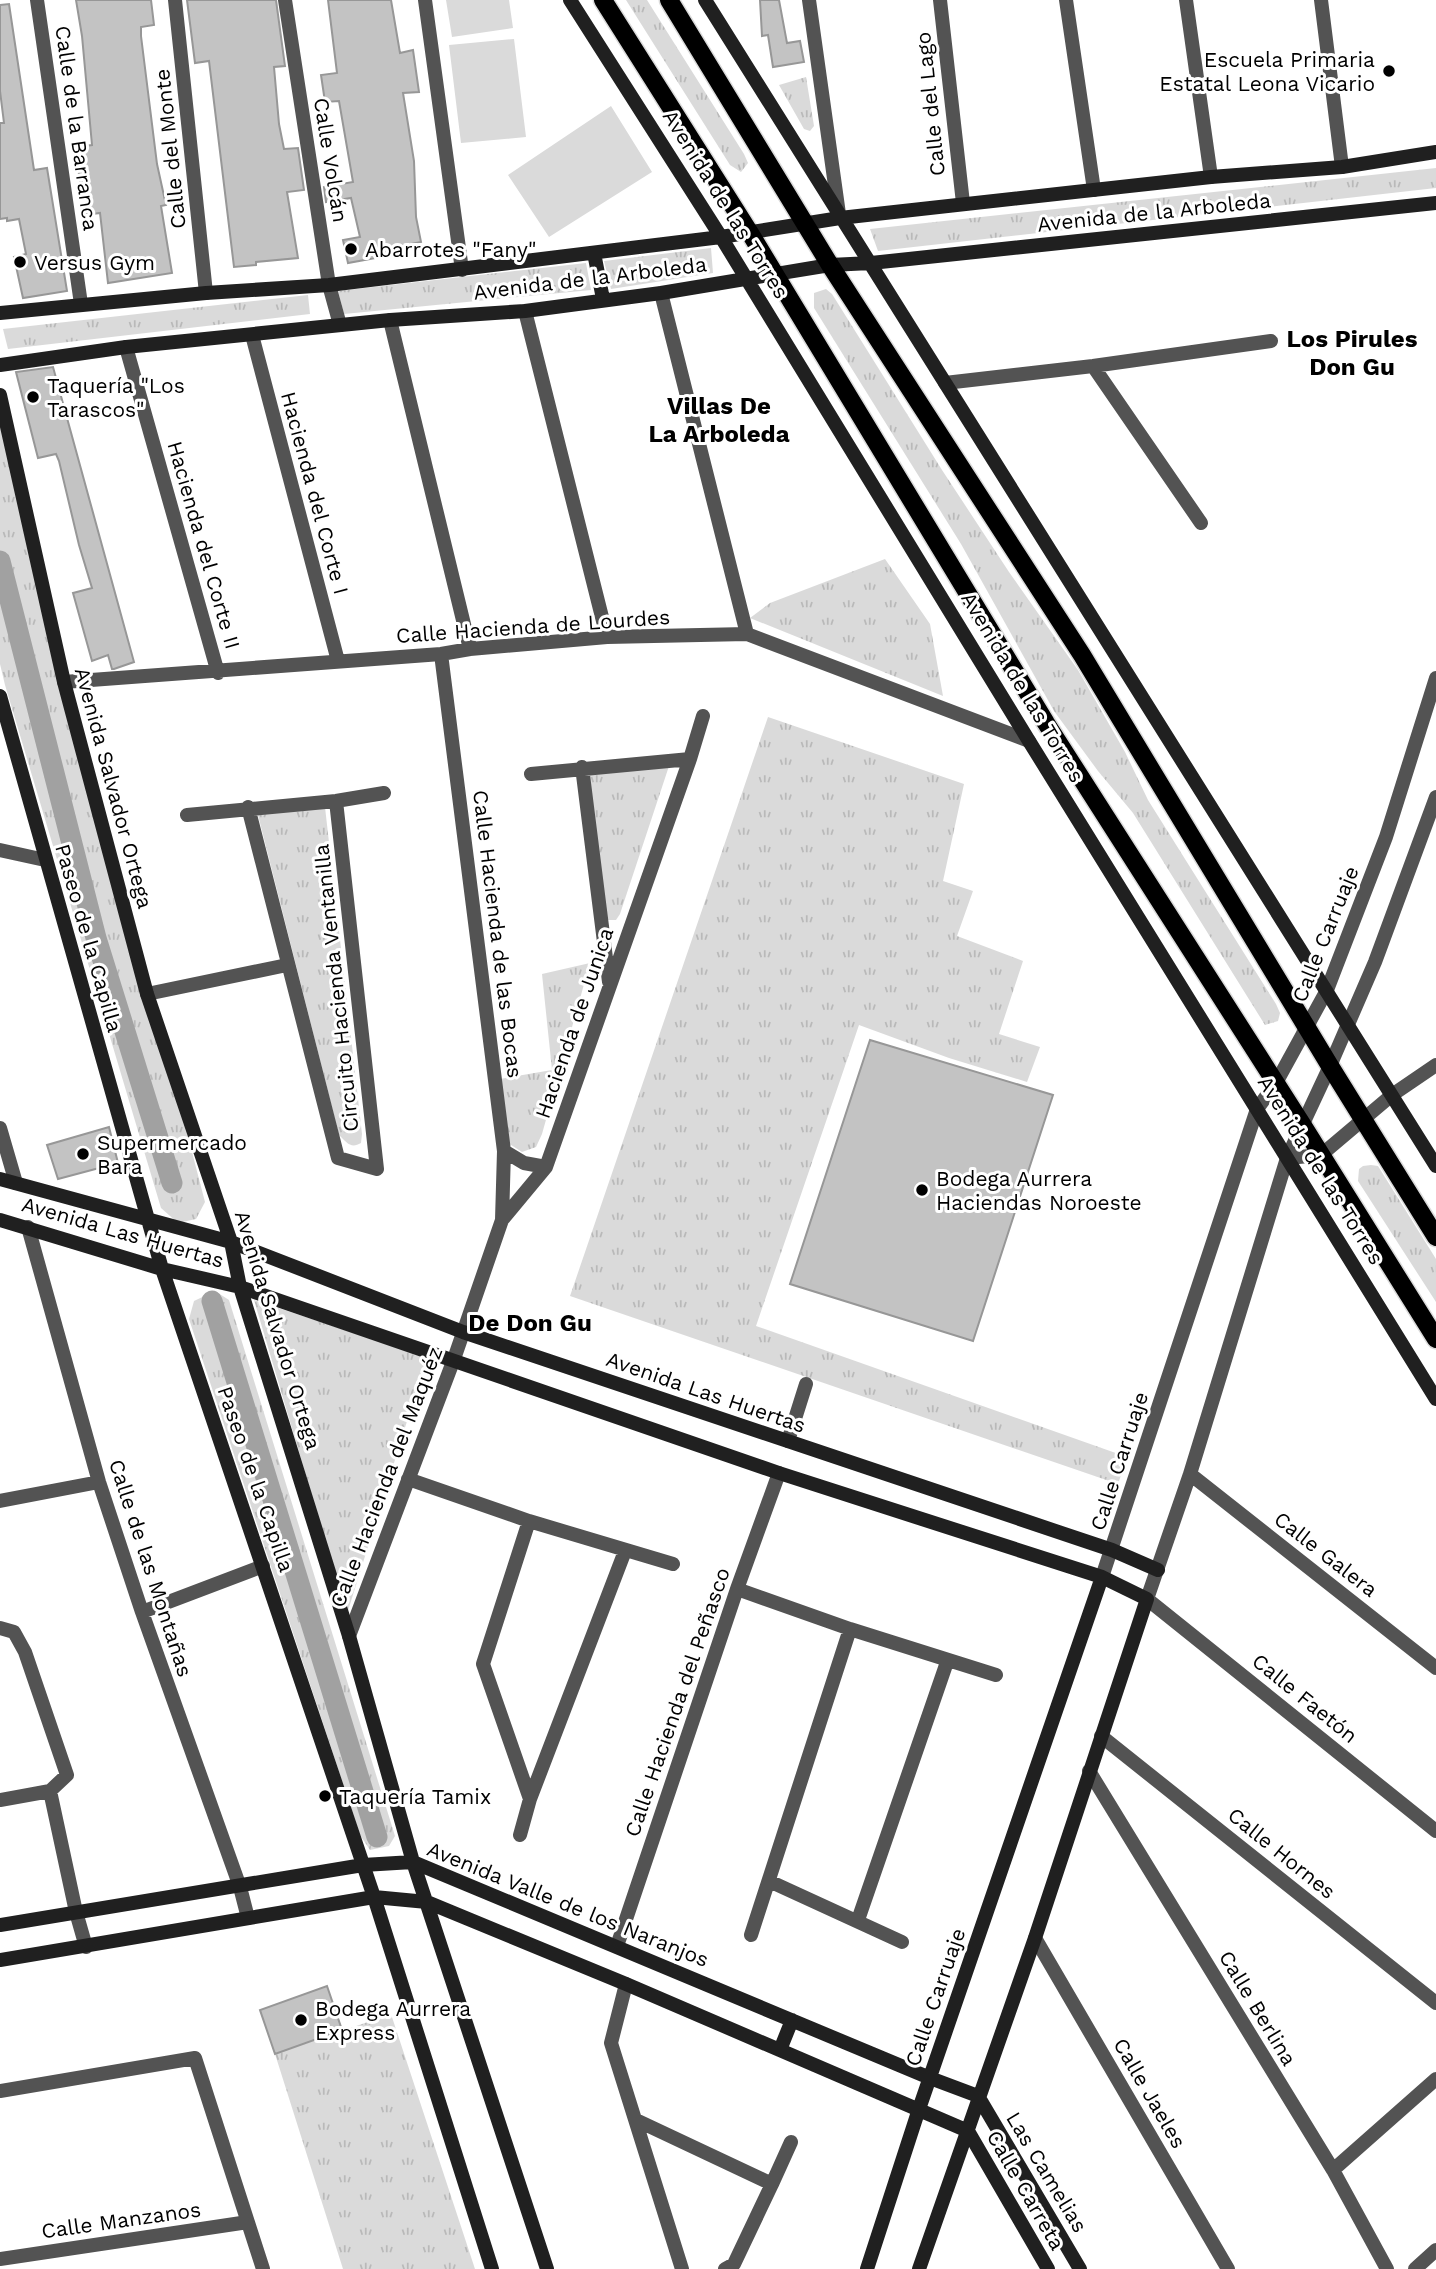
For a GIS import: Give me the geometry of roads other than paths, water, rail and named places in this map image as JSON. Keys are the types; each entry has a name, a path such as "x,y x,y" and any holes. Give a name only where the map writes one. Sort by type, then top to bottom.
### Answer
{"main road":[{"name":"Avenida de las Torres","path":"603,0 750,233 1046,723 1436,1339"},
{"path":"669,0 830,265 1082,655 1436,1237"}],"street":[{"name":"Calle de la Barranca","path":"37,0 81,304"},
{"name":"Calle del Monte","path":"175,0 206,293"},
{"name":"Calle Volcán","path":"285,0 329,285 340,326"},
{"path":"425,0 462,270"},
{"name":"Avenida de las Torres","path":"570,0 721,237 1436,1399"},
{"path":"705,0 1436,1166"},
{"path":"809,0 840,218"},
{"name":"Calle del Lago","path":"940,0 963,203"},
{"path":"1066,0 1094,190"},
{"path":"1186,0 1210,177"},
{"path":"1321,0 1342,167"},
{"name":"Avenida de la Arboleda","path":"0,313 206,293 329,285 721,237 805,222 963,203 1210,177 1342,167 1436,152"},
{"name":"Avenida de la Arboleda","path":"0,365 127,347 390,320 525,312 830,265 871,263 1436,203"},
{"path":"594,253 603,299"},
{"path":"661,293 747,634"},
{"path":"525,312 607,637"},
{"path":"390,320 470,649"},
{"name":"Hacienda del Corte I","path":"252,335 338,662"},
{"path":"945,383 1271,341"},
{"name":"Hacienda del Corte II","path":"127,347 218,673"},
{"path":"1093,366 1201,523"},
{"name":"Avenida Salvador Ortega","path":"0,395 64,682 147,994 231,1242 240,1287 349,1636 413,1862 547,2269"},
{"name":"Calle Hacienda de Lourdes","path":"64,682 218,673 607,637 747,634 1029,741"},
{"name":"Calle Hacienda de las Bocas","path":"441,654 504,1151 502,1220"},
{"name":"Calle Carruaje","path":"867,2269 919,2109 1112,1550 1257,1109 1276,1083 1327,990 1386,837 1436,678"},
{"name":"Paseo de la Capilla","path":"0,696 162,1269 374,1897 492,2269"},
{"name":"Hacienda de Junica","path":"463,1332 502,1220 546,1167 703,716"},
{"path":"531,774 582,767 690,759"},
{"path":"582,767 609,987"},
{"path":"187,814 336,801 384,793"},
{"path":"919,2269 1035,1938 1190,1474 1287,1158 1348,1026 1436,797"},
{"name":"Circuito Hacienda Ventanilla","path":"287,965 338,1158 377,1169 336,801"},
{"path":"147,994 287,965 248,807"},
{"path":"0,850 45,860"},
{"path":"1287,1158 1321,1155 1392,1094 1436,1065"},
{"path":"0,1128 16,1183"},
{"path":"504,1151 524,1163 546,1167"},
{"name":"Avenida Las Huertas","path":"0,1179 231,1242 463,1332 1112,1550 1158,1570"},
{"name":"Avenida Las Huertas","path":"0,1220 162,1269 240,1287 779,1473 1102,1577 1147,1599"},
{"name":"Calle de las Montañas","path":"28,1227 99,1482 142,1612 240,1887 248,1919"},
{"name":"Calle Hacienda del Maquéz","path":"349,1636 463,1332"},
{"path":"788,1441 806,1384"},
{"name":"Calle Hacienda del Peñasco","path":"617,1945 779,1473"},
{"name":"Calle Galera","path":"1190,1474 1436,1668"},
{"path":"408,1479 529,1521 673,1564"},
{"path":"0,1501 99,1482"},
{"path":"529,1521 483,1664 530,1799"},
{"path":"520,1835 530,1799 625,1551"},
{"path":"142,1612 263,1566"},
{"path":"737,1589 947,1662 996,1675"},
{"name":"Calle Faetón","path":"1147,1599 1436,1831"},
{"path":"0,1628 14,1632 25,1652 67,1775 50,1791 0,1800"},
{"path":"751,1936 850,1629"},
{"path":"858,1920 947,1662"},
{"name":"Calle Hornes","path":"1101,1736 1436,2003"},
{"name":"Calle Berlina","path":"1089,1771 1333,2170 1387,2269"},
{"path":"50,1791 86,1947"},
{"name":"Avenida Valle de los Naranjos","path":"0,1925 363,1865 413,1862 978,2096"},
{"path":"768,1881 902,1942"},
{"path":"0,1960 374,1897 427,1902 968,2131"},
{"name":"Calle Jaeles","path":"1035,1938 1228,2269"},
{"path":"626,1984 611,2043 682,2269"},
{"path":"780,2050 792,2020"},
{"path":"0,2091 195,2058 263,2269"},
{"path":"1333,2170 1436,2079"},
{"name":"Las Camelias","path":"978,2096 1080,2269"},
{"path":"636,2120 772,2184"},
{"name":"Calle Carreta","path":"968,2131 1048,2269"},
{"path":"725,2269 734,2264 791,2142"},
{"name":"Calle Manzanos","path":"0,2259 248,2222"},
{"path":"1415,2269 1436,2250"}],"waterway":[{"path":"0,561 96,938 172,1183"},
{"path":"212,1301 377,1837"}],"place":[{"name":"Escuela Primaria Estatal Leona Vicario","path":"1389,71"},
{"name":"Abarrotes \"Fany\"","path":"351,249"},
{"name":"Versus Gym","path":"20,262"},
{"name":"Taquería \"Los Tarascos\"","path":"33,397"},
{"name":"Supermercado Bara","path":"83,1154"},
{"name":"Bodega Aurrera Haciendas Noroeste","path":"922,1190"},
{"name":"Taquería Tamix","path":"325,1796"},
{"name":"Bodega Aurrera Express","path":"301,2020"}],"district":[{"name":"Los Pirules Don Gu","path":"1352,353"},
{"name":"Villas De La Arboleda","path":"719,420"},
{"name":"De Don Gu","path":"530,1323"}]}
